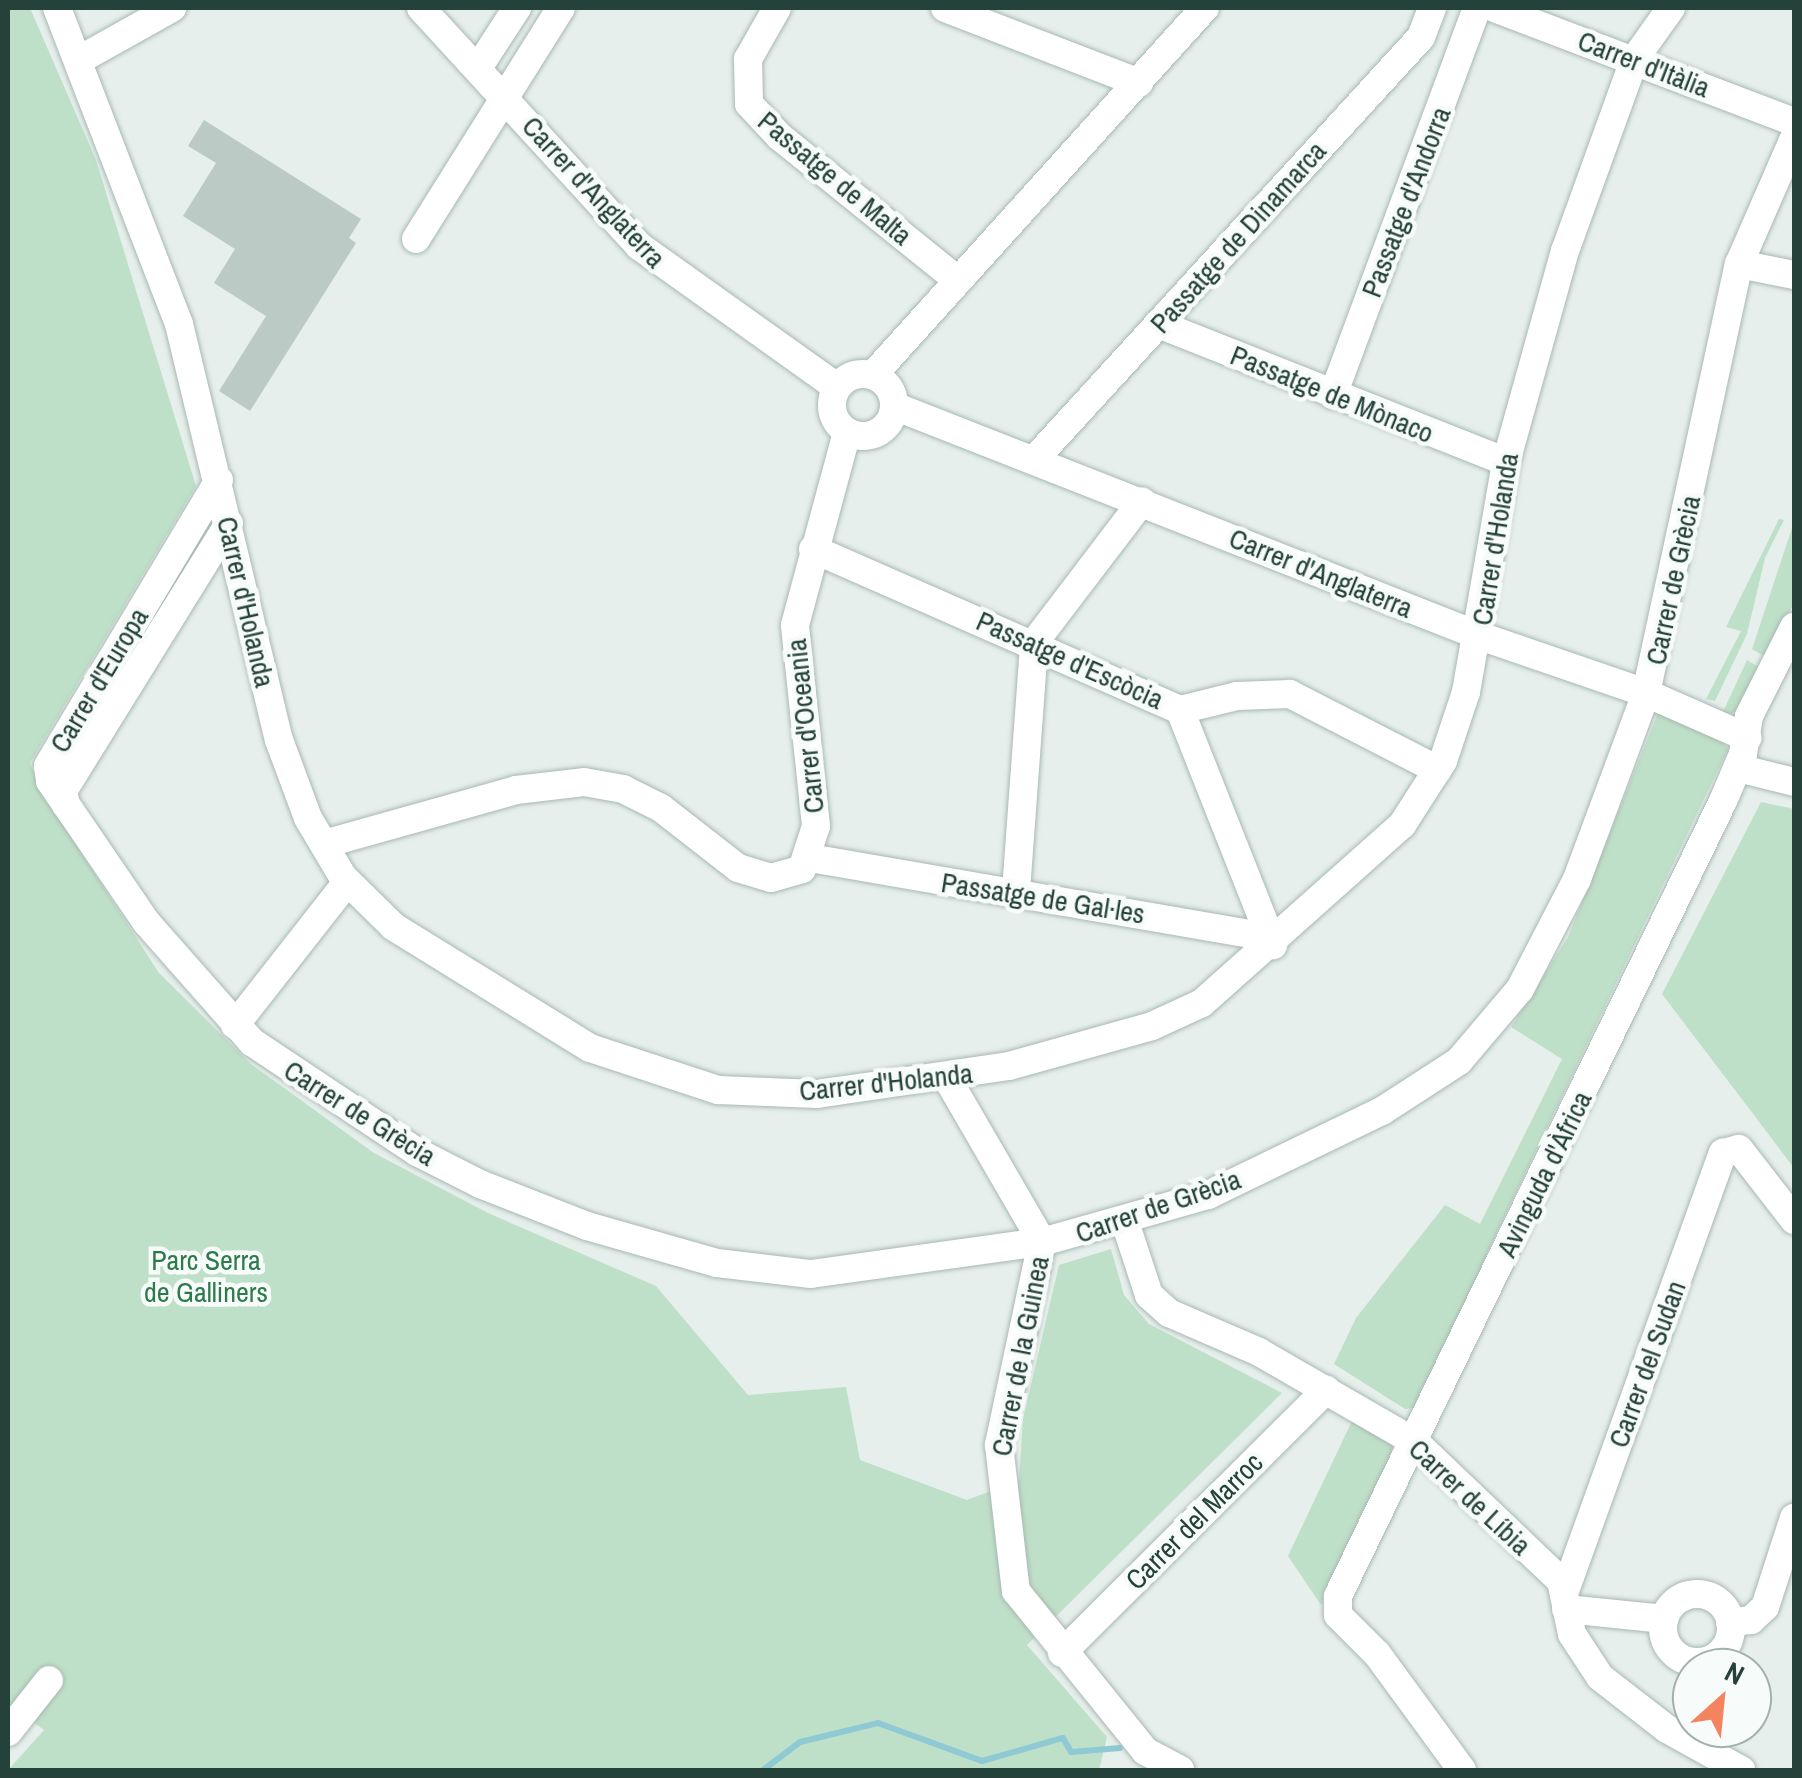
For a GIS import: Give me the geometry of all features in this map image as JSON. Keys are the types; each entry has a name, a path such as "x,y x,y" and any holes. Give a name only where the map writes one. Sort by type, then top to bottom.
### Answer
{"street":[{"name":"Carrer d'Holanda","path":"57,8 178,324 219,480 271,714 324,844 347,882 394,927 546,1025 677,1080 718,1090 817,1094 947,1078 1152,1026 1202,1003 1379,850 1438,770 1480,636 1506,462 1566,250 1634,60 1672,8"},
{"path":"79,60 172,8"},
{"name":"Carrer d'Anglaterra","path":"421,8 664,268 837,387"},
{"path":"478,68 517,8"},
{"path":"416,239 561,8"},
{"name":"Passatge de Malta","path":"777,8 748,59 750,104 780,137 956,279"},
{"path":"945,8 1139,83"},
{"path":"873,376 956,279 1206,8"},
{"name":"Passatge de Dinamarca","path":"1034,460 1410,49 1432,8"},
{"name":"Passatge d'Andorra","path":"1333,395 1477,8"},
{"name":"Carrer d'Itàlia","path":"1494,8 1794,122"},
{"name":"Carrer de Grècia","path":"66,805 148,923 235,1026 366,1120 480,1184 587,1226 689,1256 810,1274 1042,1242 1126,1222 1208,1195 1382,1111 1435,1080 1487,1034 1536,963 1577,879 1646,693 1739,264 1794,138"},
{"path":"1739,264 1794,276"},
{"name":"Passatge de Mònaco","path":"1158,324 1506,462"},
{"path":"853,375 873,376 888,387 894,406 891,418 872,434 848,432 832,407 837,387 853,375"},
{"name":"Carrer d'Anglaterra","path":"894,406 1480,636 1646,693 1748,738"},
{"name":"Carrer d'Oceania","path":"810,858 814,802 795,625 848,432"},
{"name":"Carrer d'Europa","path":"66,805 50,782 53,748 219,480"},
{"path":"1016,891 1034,642 1142,501"},
{"name":"Carrer d'Europa","path":"66,805 63,791 229,523"},
{"name":"Passatge d'Escòcia","path":"813,549 1034,642 1180,710 1237,696 1290,694 1438,770"},
{"name":"Avinguda d'Àfrica","path":"1462,1770 1335,1608 1738,768 1748,738 1749,716 1794,626"},
{"name":"Avinguda d'Àfrica","path":"1748,738 1770,713 1794,657"},
{"path":"1180,710 1273,945"},
{"path":"1738,768 1794,782"},
{"path":"324,844 516,790 584,782 623,790 660,808 722,859 756,875 788,875 810,858"},
{"name":"Passatge de Gal·les","path":"810,858 1254,934 1273,945"},
{"path":"235,1026 347,882"},
{"name":"Carrer de la Guinea","path":"947,1078 1042,1242 998,1472 1016,1591 1144,1751 1180,1770"},
{"name":"Carrer del Sudan","path":"1565,1600 1722,1153 1739,1148 1794,1220"},
{"name":"Carrer de Líbia","path":"1126,1222 1149,1295 1170,1314 1326,1390 1415,1442 1565,1600 1583,1658 1600,1677 1667,1729 1741,1770"},
{"name":"Carrer del Marroc","path":"1062,1653 1326,1390"},
{"path":"1730,1622 1752,1620 1765,1606 1794,1518"},
{"path":"1692,1595 1716,1601 1730,1622 1724,1648 1702,1662 1688,1661 1667,1645 1664,1619 1680,1599 1692,1595"},
{"path":"1565,1600 1664,1619"},
{"path":"8,1732 49,1680"}],"green space":[{"name":"Parc Serra de Galliners","path":"8,8 30,8 96,160 196,486 30,763 39,787 159,973 251,1064 374,1153 488,1213 656,1286 748,1395 846,1387 860,1460 967,1500 1019,1480 1023,1419 1059,1265 1111,1249 1124,1295 1149,1324 1282,1393 1027,1645 1107,1737 1099,1770 8,1770 44,1730 8,1703"},
{"path":"1779,519 1784,520 1765,558 1747,634 1715,701 1706,699 1741,631 1726,627"},
{"path":"1794,522 1794,603 1766,657 1752,649"},
{"path":"1747,660 1760,668 1739,712 1722,714"},
{"path":"1658,713 1717,735 1728,749 1486,1255 1493,1259 1421,1407 1405,1409 1334,1364 1356,1318 1445,1205 1480,1224 1562,1059 1511,1027 1568,937"},
{"path":"1761,802 1794,809 1794,1168 1662,994"},
{"path":"1352,1421 1392,1444 1392,1457 1321,1605 1288,1556"}],"building":[{"path":"204,120 361,219 349,238 356,243 250,411 219,391 266,316 214,283 235,249 183,216 216,163 188,146"}],"waterway":[{"path":"763,1770 800,1742 878,1723 982,1761 1063,1738 1071,1752 1120,1748"}]}
